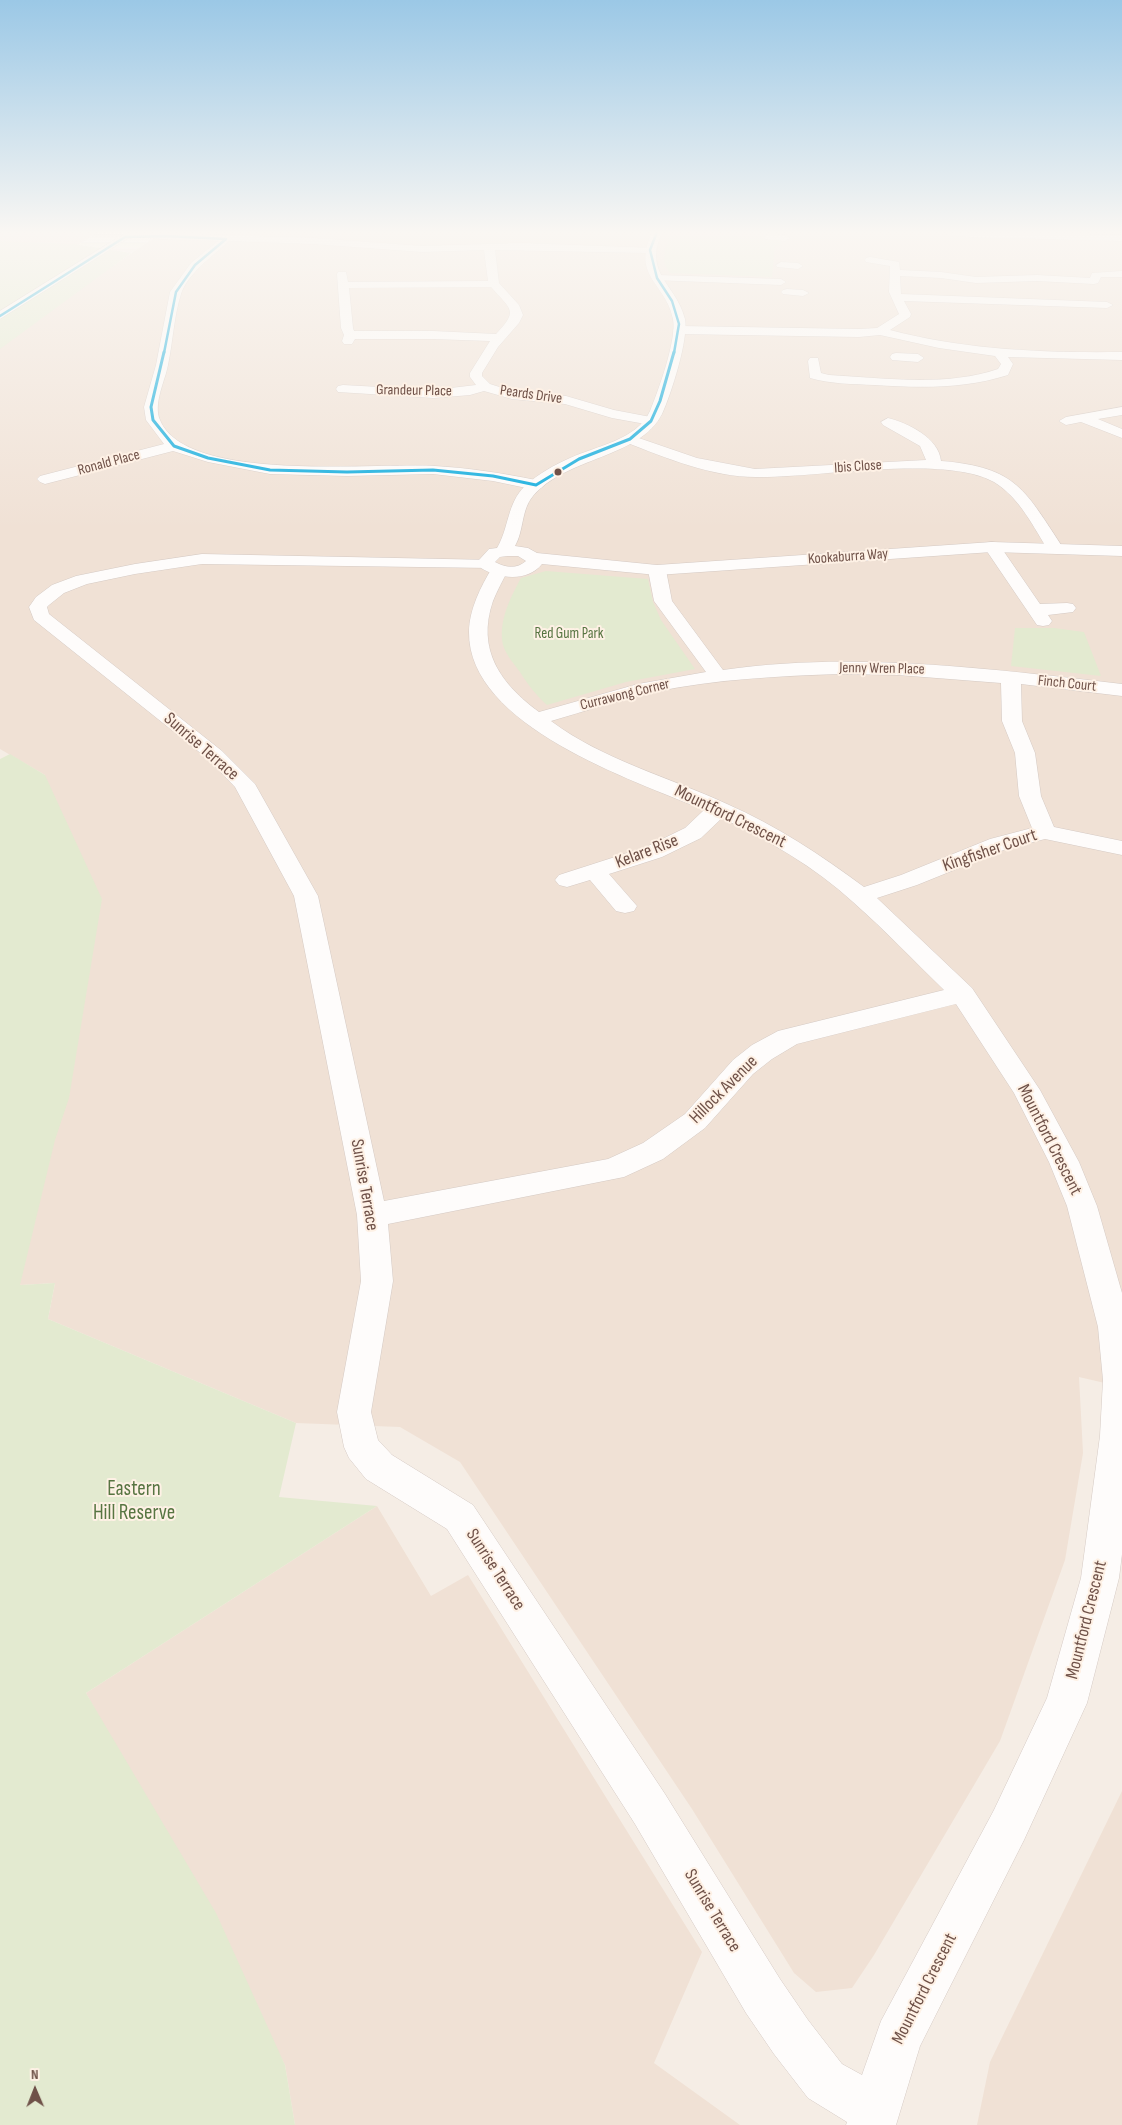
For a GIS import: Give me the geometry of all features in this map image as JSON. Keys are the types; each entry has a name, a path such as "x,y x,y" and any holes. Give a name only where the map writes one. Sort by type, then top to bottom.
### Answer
{"street":[{"path":"168,331 151,407 153,420 174,446 208,458 270,470 318,472 433,470 493,476 536,485"},
{"path":"348,331 349,338 433,335 498,338"},
{"name":"Peards Drive","path":"505,331 498,338 476,374 476,377 485,387 512,395 566,400 612,414 651,420"},
{"path":"508,564 516,513 520,503 536,485 579,459 630,439 651,420 660,401 679,331"},
{"path":"709,331 808,335 878,331"},
{"path":"881,331 920,341 1001,352 1060,356 1122,356"},
{"path":"918,358 900,357 920,341"},
{"path":"814,361 815,375 828,379 956,381 983,378 1004,372 1007,364 1002,358 1001,352"},
{"path":"800,361 829,361"},
{"name":"Grandeur Place","path":"343,388 439,393 467,392 485,387"},
{"path":"1066,421 1122,412"},
{"path":"1082,418 1122,434"},
{"path":"888,422 924,441 934,457 934,465"},
{"name":"Ibis Close","path":"630,439 695,463 738,471 755,472 910,464 934,465 973,471 1007,484 1021,497 1056,549"},
{"name":"Ronald Place","path":"44,479 82,471 174,446"},
{"path":"992,548 1040,615 1067,608"},
{"name":"Kookaburra Way","path":"508,564 574,564 657,570 992,548 1122,551"},
{"name":"Sunrise Terrace","path":"508,564 202,559 135,569 82,580 58,589 42,601 38,608 40,616 215,755 244,784 306,896 372,1215 377,1281 354,1412 362,1447 379,1467 460,1517 650,1809 763,1996 791,2037 825,2081 874,2118"},
{"name":"Mountford Crescent","path":"508,564 484,602 478,630 481,654 487,669 503,692 534,720 582,749 719,808 764,830 810,858 861,896 963,994 1026,1090 1064,1162 1082,1206 1115,1327 1120,1380 1120,1436 1100,1578 1066,1703 1009,1825 898,2038 874,2118"},
{"path":"657,570 663,601 718,676"},
{"name":"Jenny Wren Place","path":"718,676 761,671 852,668 915,669 1011,678"},
{"name":"Currawong Corner","path":"534,720 633,691 718,676"},
{"path":"1011,678 1012,722 1025,753 1030,796 1045,832"},
{"name":"Finch Court","path":"1011,678 1122,690"},
{"name":"Kelare Rise","path":"567,880 662,848 693,833 719,808"},
{"name":"Kingfisher Court","path":"861,896 909,880 998,844 1045,832 1122,848"},
{"name":"Kelare Rise","path":"594,871 625,906"},
{"name":"Hillock Avenue","path":"372,1215 613,1169 653,1151 695,1122 743,1067 762,1052 788,1038 963,994"}],"shaded area":[{"path":"21,331 1122,331 1122,1387 1079,1377 1083,1453 1065,1560 1000,1741 874,1955 852,1988 816,1992 794,1973 692,1809 460,1462 400,1427 296,1423 48,1319 55,1283 19,1285 45,775 0,749 0,347"},
{"path":"377,1506 431,1596 468,1575 702,1952 654,2063 740,2125 295,2125 285,2065 86,1693"},
{"path":"1122,1791 1122,2125 977,2125 990,2062"}],"green space":[{"path":"0,331 24,331 0,349"},
{"name":"Red Gum Park","path":"546,571 648,579 653,602 661,620 695,669 626,682 547,705 532,690 508,656 503,645 502,636 506,610 521,578"},
{"path":"1015,628 1054,628 1084,632 1101,676 1011,666"},
{"name":"Eastern Hill Reserve","path":"10,754 45,775 102,899 69,1098 55,1140 20,1285 55,1283 48,1319 296,1423 279,1497 377,1506 86,1693 216,1913 285,2065 295,2125 0,2125 0,759"}],"transit line":[{"path":"168,331 151,407 153,420 174,446 208,458 270,470 347,472 433,470 493,476 536,485 579,459 630,439 651,421 660,401 677,342 678,331"}]}
